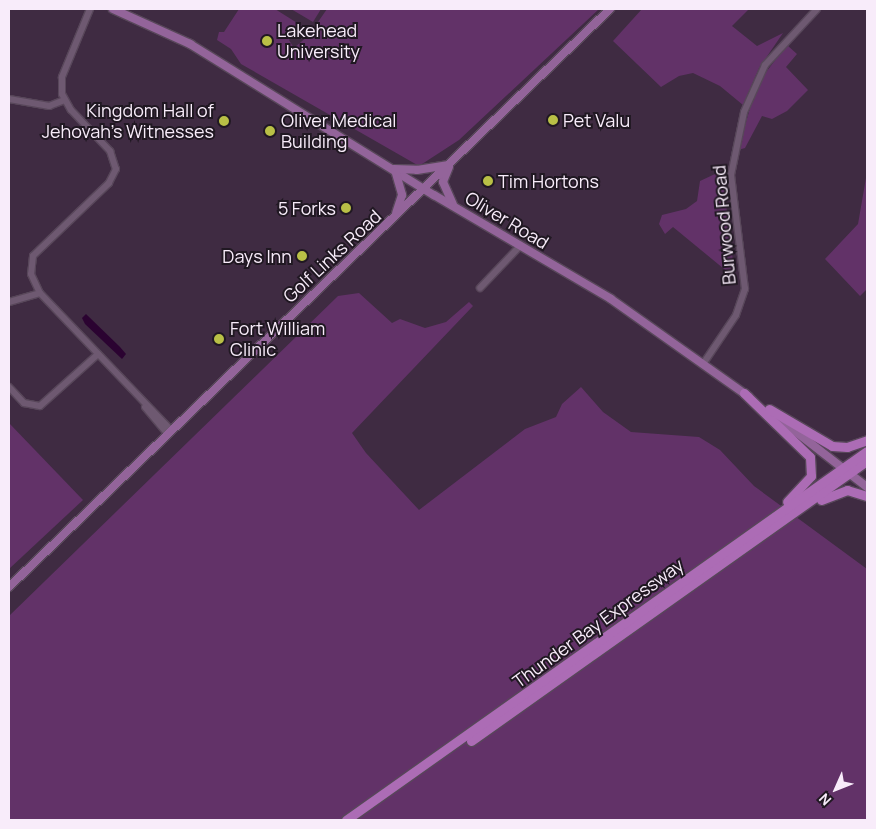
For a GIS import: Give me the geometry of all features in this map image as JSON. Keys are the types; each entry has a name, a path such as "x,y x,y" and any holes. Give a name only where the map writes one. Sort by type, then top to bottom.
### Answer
{"highway":[{"path":"744,393 832,446 854,446 867,440"},
{"path":"744,393 805,449 813,470 802,489 755,531"},
{"name":"Thunder Bay Expressway","path":"356,820 764,535 847,471 867,451"},
{"name":"Thunder Bay Expressway","path":"346,820 755,531 847,471 867,461"},
{"path":"764,535 835,492 854,490 867,496"}],"main road":[{"name":"Oliver Road","path":"113,9 190,44 424,189 611,299 744,393 867,486"},
{"name":"Golf Links Road","path":"9,587 610,9"},
{"path":"394,218 402,195 393,170 416,170 449,165 443,182 455,207"}],"street":[{"path":"90,9 62,77 65,100 110,151 116,169 109,183 33,256 31,274 40,293 170,432"},
{"name":"Burwood Road","path":"703,364 736,315 745,289 731,175 744,112 765,65 817,9"},
{"path":"9,99 49,106 65,100"},
{"path":"480,288 520,245"},
{"path":"9,302 40,293"},
{"path":"9,387 24,402 40,406 98,354"}],"shaded area":[{"path":"239,9 275,9 302,26 289,40 294,48 309,35 327,9 599,9 459,140 419,166 241,64 231,49 217,40 219,32 224,32"},
{"path":"291,9 321,9 313,22"},
{"path":"642,9 749,9 732,26 757,46 783,33 759,68 743,105 720,86 693,73 679,76 661,87 613,41"},
{"path":"787,45 797,54 786,67 808,90 787,111 772,119 762,116 745,148 738,150 754,94 766,72"},
{"path":"867,172 867,289 860,296 825,259 858,224"},
{"path":"715,174 720,174 723,179 735,278 673,227 665,234 659,224 662,215 686,209 697,201 700,181"},
{"path":"359,293 392,323 400,319 425,328 446,322 469,302 473,306 352,433 366,453 419,510 525,429 556,417 562,404 581,387 603,412 631,432 699,437 720,450 754,486 867,569 867,820 9,820 9,616 338,296"},
{"path":"86,314 126,354 122,359 85,324 82,318"},
{"path":"9,423 83,500 9,569"}],"place":[{"name":"Lakehead University","path":"267,41"},
{"name":"Pet Valu","path":"553,120"},
{"name":"Kingdom Hall of Jehovah's Witnesses","path":"224,121"},
{"name":"Oliver Medical Building","path":"270,131"},
{"name":"Tim Hortons","path":"488,181"},
{"name":"5 Forks","path":"346,208"},
{"name":"Days Inn","path":"302,256"},
{"name":"Fort William Clinic","path":"219,339"}]}
